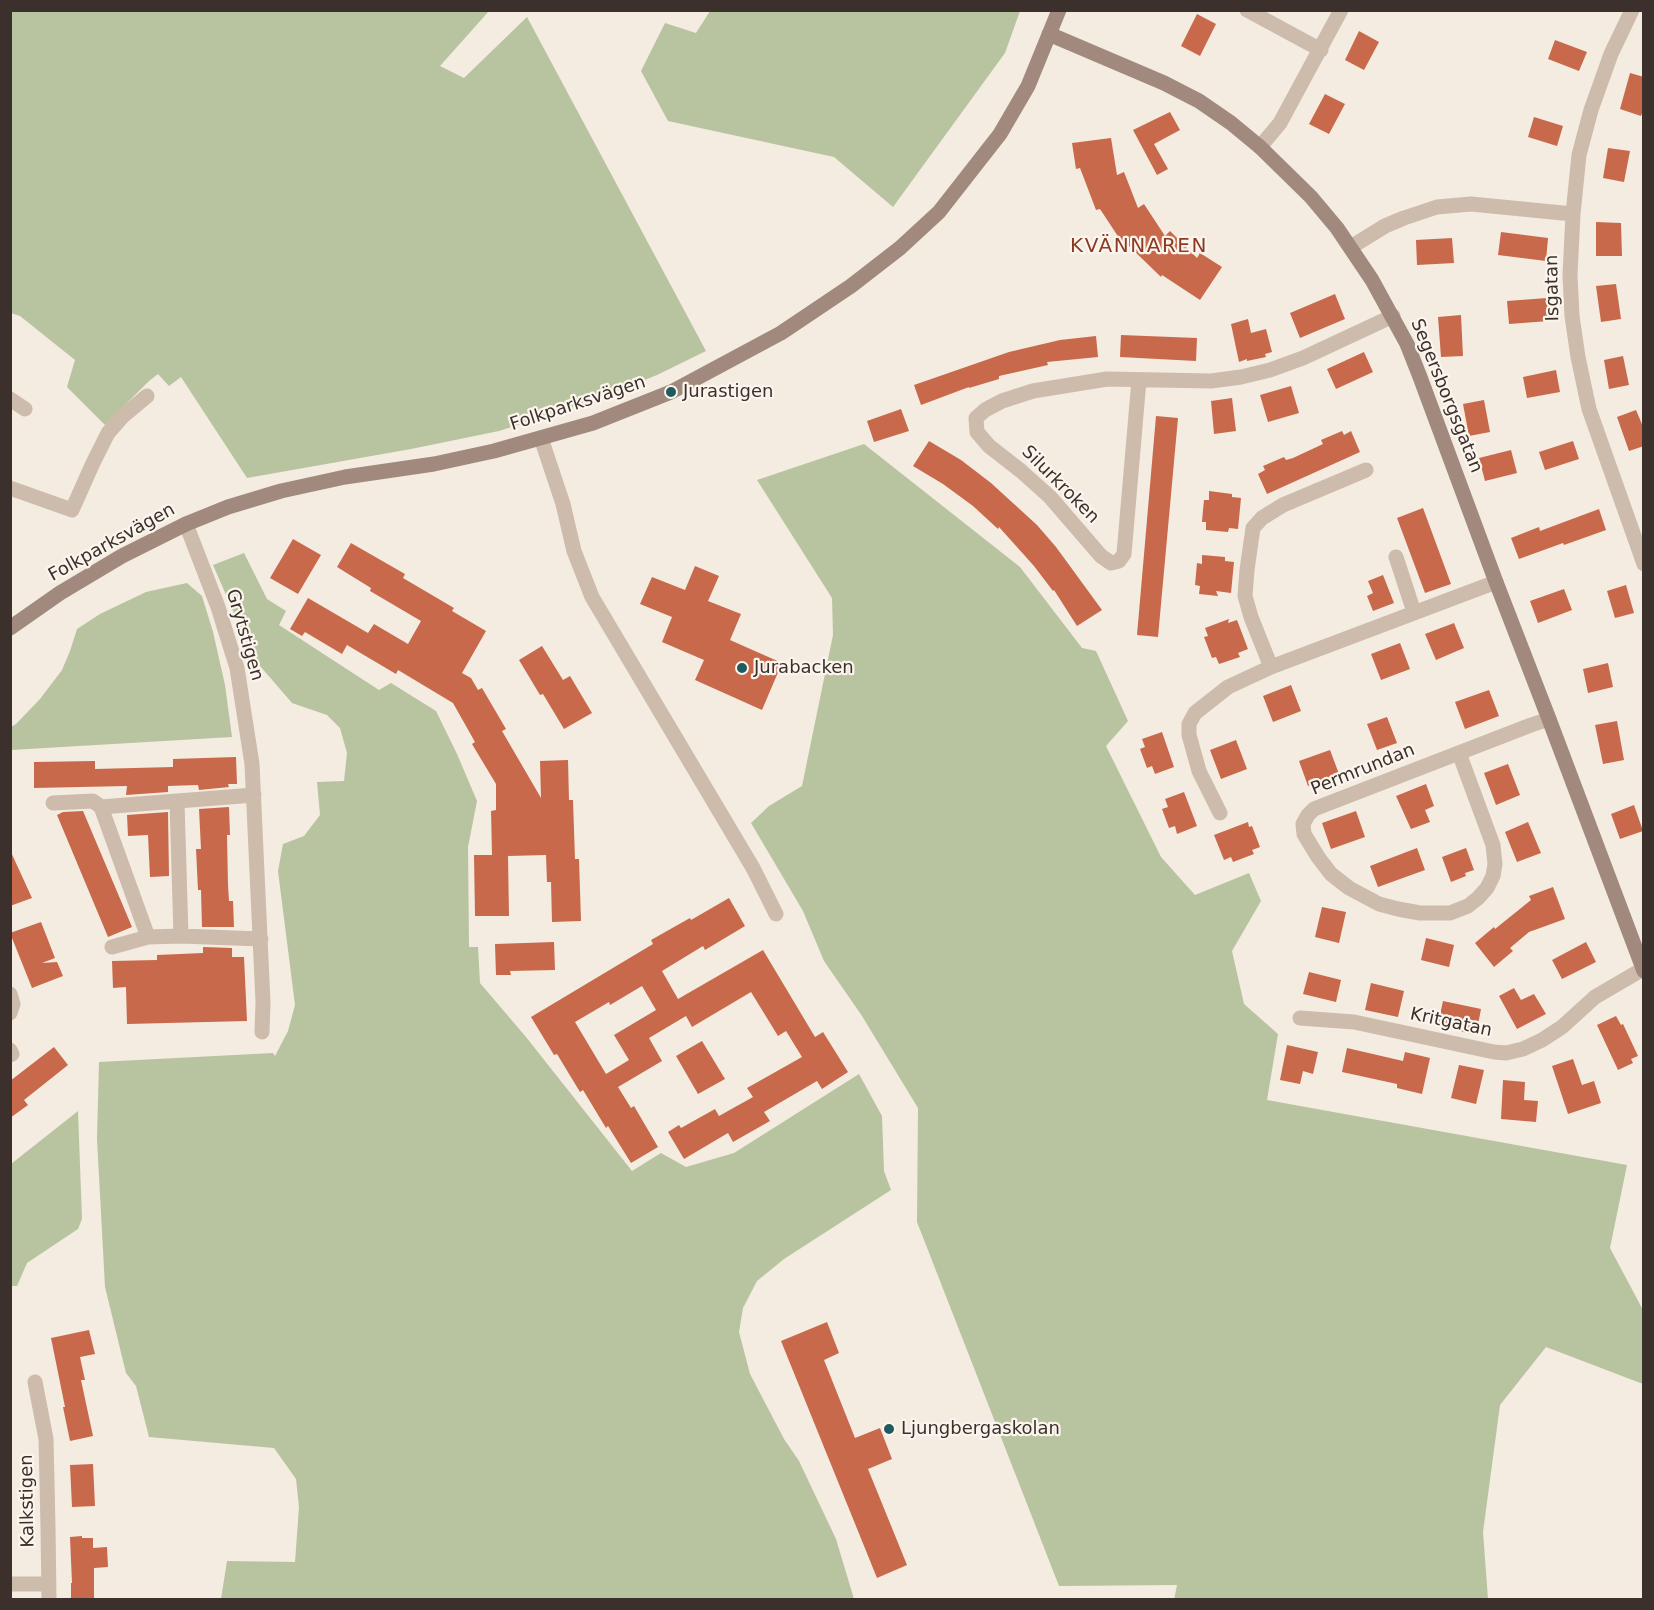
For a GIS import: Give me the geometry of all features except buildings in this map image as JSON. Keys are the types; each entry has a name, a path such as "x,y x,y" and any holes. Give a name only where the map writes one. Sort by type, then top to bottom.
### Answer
{"main road":[{"name":"Folkparksvägen","path":"10,627 60,593 122,556 186,524 228,507 281,491 345,477 434,464 494,451 593,423 651,401 722,366 781,333 851,286 892,254 939,212 1000,134 1028,86 1059,10"},
{"name":"Segersborgsgatan","path":"1049,34 1164,83 1199,101 1231,123 1260,147 1311,197 1351,247 1372,280 1393,316 1420,376 1643,970"}],"street":[{"path":"1247,10 1321,50"},
{"path":"1260,147 1280,123 1341,10"},
{"name":"Isgatan","path":"1632,10 1611,54 1591,110 1579,155 1573,214 1570,285 1578,357 1589,409 1644,564"},
{"path":"1351,247 1385,226 1437,207 1471,204 1573,214"},
{"name":"Silurkroken","path":"1140,380 1124,554 1119,561 1111,563 1101,556 1050,497 989,446 977,432 976,418 1002,401 1033,391 1069,384 1107,379 1211,381 1270,370 1304,358 1393,316"},
{"path":"10,488 72,510 108,434 147,396"},
{"path":"10,399 25,409"},
{"path":"541,438 563,504 574,550 592,597 753,868 776,914"},
{"path":"1271,667 1245,596 1254,528 1262,518 1283,505 1366,471"},
{"name":"Grytstigen","path":"186,524 218,607 237,668 252,764 261,939 262,1032"},
{"path":"1396,557 1414,612"},
{"path":"1220,813 1199,771 1189,735 1189,724 1195,713 1228,687 1271,667 1496,582"},
{"name":"Permrundan","path":"1459,753 1493,845 1495,864 1493,876 1487,888 1478,897 1468,906 1450,913 1420,913 1379,904 1349,888 1331,874 1304,834 1303,824 1314,809 1459,753 1549,719"},
{"path":"101,807 254,795"},
{"path":"53,803 93,801 101,807 148,937"},
{"path":"177,802 181,936"},
{"path":"112,947 148,937 261,939"},
{"name":"Kritgatan","path":"1299,1018 1354,1022 1506,1053 1523,1049 1542,1040 1562,1027 1595,997 1643,970"},
{"path":"10,994 13,1004 10,1013"},
{"path":"10,1050 12,1054 10,1055"},
{"name":"Kalkstigen","path":"35,1382 46,1439 49,1599"},
{"path":"10,1584 49,1584"}],"green space":[{"path":"10,11 489,11 440,66 464,78 527,17 706,351 657,375 590,402 499,431 247,478 181,377 169,386 158,374 105,425 67,387 75,360 20,316 11,313"},
{"path":"710,11 1020,11 1005,53 893,207 834,157 668,121 641,71 665,23 696,33"},
{"path":"864,444 1020,567 1082,648 1096,651 1128,721 1106,746 1161,857 1195,895 1249,873 1261,901 1232,951 1244,1004 1278,1034 1267,1100 1627,1165 1610,1248 1643,1310 1643,1384 1546,1347 1500,1405 1483,1532 1488,1599 1174,1600 1177,1585 1059,1586 917,1222 918,1108 862,1016 824,961 803,911 751,823 769,806 802,786 833,635 832,598 757,480"},
{"path":"244,553 267,599 286,611 279,625 379,690 391,683 436,711 477,801 468,847 469,947 478,947 480,983 526,1037 632,1171 661,1153 686,1167 734,1153 859,1074 882,1116 884,1171 891,1190 784,1259 757,1281 743,1308 739,1332 750,1374 784,1439 799,1461 836,1539 854,1599 221,1599 227,1561 295,1562 299,1507 296,1479 274,1448 149,1437 136,1386 126,1373 105,1287 97,1139 99,1062 273,1053 275,1056 288,1031 295,1005 278,871 283,844 304,836 320,815 317,782 344,781 347,753 340,728 327,715 292,703 254,659 213,565"},
{"path":"187,583 202,596 213,632 225,685 232,737 11,750 11,727 40,699 62,670 77,629 100,614 146,592"},
{"path":"78,1111 82,1219 78,1229 27,1263 17,1286 11,1286 11,1164"}],"place":[{"name":"Jurastigen","path":"671,392"},
{"name":"Jurabacken","path":"742,668"},
{"name":"Ljungbergaskolan","path":"889,1429"}],"district":[{"name":"KVÄNNAREN","path":"1139,247"}]}
